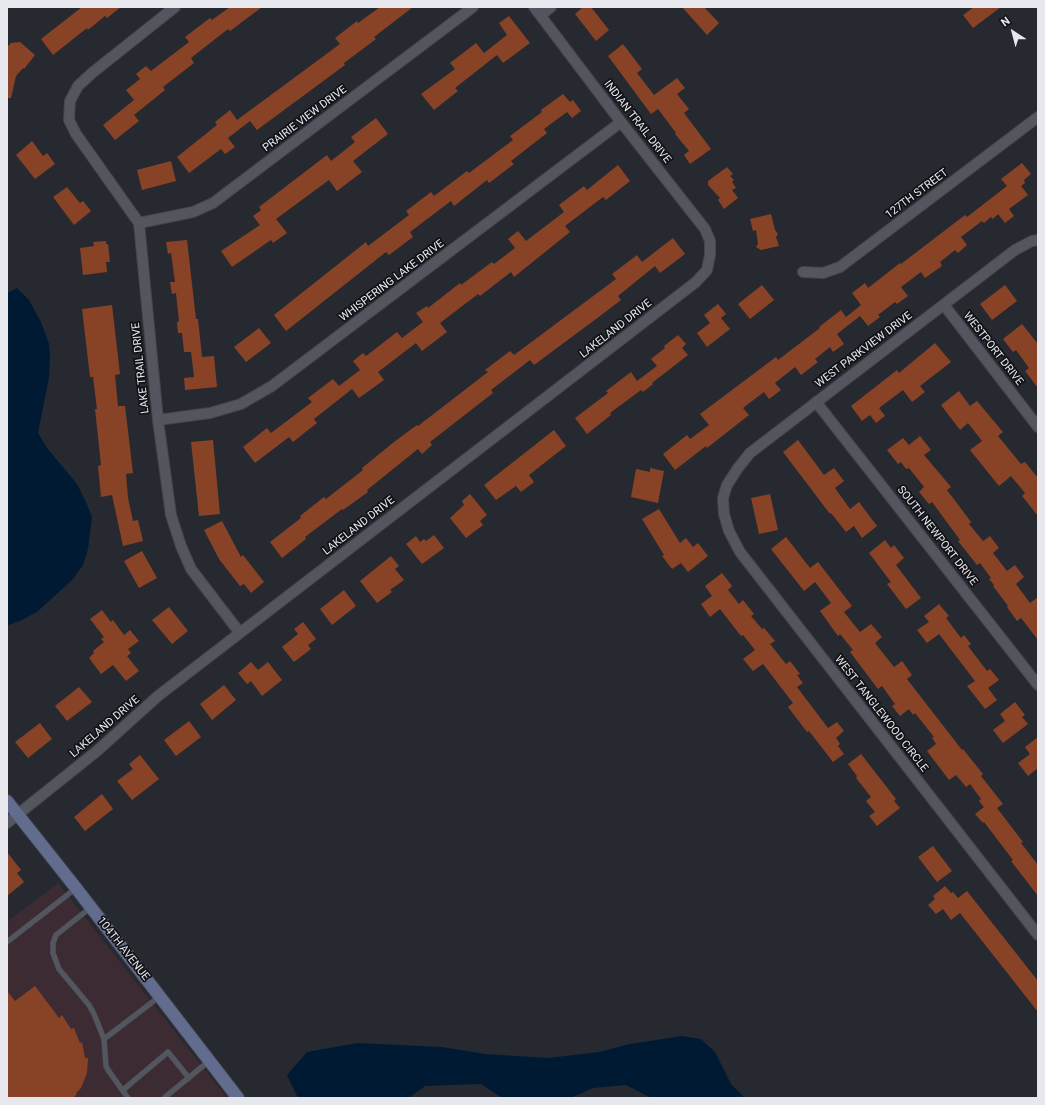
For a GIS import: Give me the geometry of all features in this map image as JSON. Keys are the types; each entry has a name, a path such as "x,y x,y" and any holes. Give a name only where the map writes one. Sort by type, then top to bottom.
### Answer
{"street":[{"name":"LAKE TRAIL DRIVE","path":"175,7 92,72 78,86 70,101 69,120 76,134 139,223 158,420 171,515 180,546 191,569 240,633"},
{"name":"PRAIRIE VIEW DRIVE","path":"139,223 194,212 213,203 473,7"},
{"path":"537,11 551,7"},
{"name":"INDIAN TRAIL DRIVE","path":"537,11 621,122 705,229 710,241 710,255"},
{"name":"127TH STREET","path":"803,272 823,273 840,267 1038,117"},
{"name":"WHISPERING LAKE DRIVE","path":"158,420 210,413 241,404 272,386 621,122"},
{"name":"WEST PARKVIEW DRIVE","path":"723,498 728,484 750,453 1015,250 1032,241 1038,240"},
{"name":"LAKELAND DRIVE","path":"7,823 97,751 158,696 696,282 707,270 710,255"},
{"name":"WESTPORT DRIVE","path":"944,305 1038,427"},
{"name":"SOUTH NEWPORT DRIVE","path":"816,402 1038,685"},
{"name":"WEST TANGLEWOOD CIRCLE","path":"723,498 724,514 729,531 740,552 1038,935"},
{"name":"104TH AVENUE","path":"7,802 91,907 238,1098"}],"lane":[{"path":"7,942 76,888"},
{"path":"91,907 56,935 53,942 53,953 59,969 89,1005 94,1014 104,1039 106,1066 128,1098"},
{"path":"104,1039 160,996"},
{"path":"123,1090 168,1052 189,1078"},
{"path":"164,1098 209,1061"}],"shaded area":[{"path":"58,883 227,1098 7,1098 7,922"}],"water":[{"path":"17,288 29,300 41,322 49,344 49,378 38,433 47,448 77,484 92,517 88,549 83,565 73,579 37,612 7,626 7,293"},
{"path":"682,1036 701,1039 715,1052 731,1084 745,1098 651,1098 626,1085 593,1088 571,1098 502,1098 481,1084 425,1086 409,1098 298,1098 287,1075 307,1052 357,1043 442,1047 485,1054 548,1058 599,1052 630,1044"}],"building":[{"path":"82,7 121,7 107,18 105,16 88,30 87,28 53,55 41,39"},
{"path":"230,7 262,7 230,31 228,29 191,58 194,63 163,87 165,90 134,115 139,121 115,140 103,125 134,100 126,90 140,79 136,74 146,66 151,71 189,42 185,37 210,18 212,20"},
{"path":"380,7 413,7 374,37 376,39 344,63 345,65 257,130 250,121 228,138 235,147 225,154 221,149 189,173 177,157 217,125 215,122 230,110 237,120 340,44 335,38 357,21 358,23"},
{"path":"583,7 591,7 609,30 596,41 575,14"},
{"path":"682,7 704,7 719,23 707,35"},
{"path":"974,7 1001,7 973,28 963,15"},
{"path":"509,16 530,43 503,63 497,55 455,88 458,91 434,110 421,94 455,69 450,63 476,43 484,53 507,35 499,23"},
{"path":"20,42 35,55 24,69 23,68 16,76 11,98 7,98 8,46 11,43"},
{"path":"623,44 642,69 637,73 654,95 677,78 685,88 677,94 689,109 684,113 711,149 690,164 684,155 689,151 658,109 651,114 608,56"},
{"path":"563,94 570,102 573,100 581,111 572,118 567,112 544,129 547,133 511,161 514,164 489,183 487,180 454,206 451,201 410,232 413,237 389,255 386,252 286,331 274,315 366,242 368,246 409,215 406,211 431,192 434,196 467,171 469,173 513,140 510,136"},
{"path":"376,118 388,134 353,161 362,172 337,191 329,180 276,219 287,233 273,243 271,240 232,267 221,251 260,225 253,216 261,210 259,207 327,155 331,161 355,142 351,137"},
{"path":"32,141 43,156 47,153 55,164 35,179 16,155"},
{"path":"171,161 176,181 142,190 137,170"},
{"path":"1022,163 1031,174 1024,180 1025,183 1021,186 1028,195 1009,209 1014,216 1005,223 998,214 993,219 991,217 984,223 982,221 961,237 967,245 958,253 955,250 940,262 942,266 925,278 921,272 901,287 908,296 897,304 895,302 878,315 880,317 868,326 860,316 837,334 844,344 833,352 830,347 815,359 818,362 801,375 795,367 775,383 781,390 769,399 764,392 743,408 749,415 707,448 706,446 675,470 663,454 687,435 690,439 709,425 700,414 776,357 778,360 841,310 846,317 861,305 852,293 865,283 868,288 965,215 967,217 1007,186 1001,179"},
{"path":"618,165 630,181 606,200 603,197 565,226 570,232 514,277 511,272 480,296 478,294 440,323 447,332 422,351 416,343 378,372 384,380 359,398 352,389 314,419 317,423 293,442 289,437 255,463 243,447 267,428 271,433 312,402 308,398 333,379 339,386 360,370 353,361 363,353 366,356 397,332 402,338 423,322 416,313 427,306 428,308 460,283 461,285 492,262 494,264 515,248 508,239 518,231 526,241 564,212 559,205 584,186 587,190"},
{"path":"727,167 733,174 730,176 734,180 732,182 736,188 732,190 738,198 724,209 718,200 720,198 708,185 708,181"},
{"path":"67,187 80,203 83,201 91,211 74,225 53,197"},
{"path":"771,214 775,230 778,234 776,237 779,246 761,250 756,247 758,244 756,230 753,231 750,219"},
{"path":"673,238 685,254 660,273 655,266 618,296 621,300 596,319 534,365 530,360 491,390 493,393 430,442 432,445 422,454 418,449 367,490 368,492 343,510 342,509 305,537 306,539 282,558 270,542 301,518 300,516 324,497 326,499 363,470 362,468 394,442 417,425 418,426 488,372 485,370 510,351 514,355 616,279 612,274 637,255 642,262"},
{"path":"187,240 202,357 214,356 217,387 185,390 184,378 194,377 191,352 184,352 182,333 178,333 177,322 179,321 176,293 172,294 170,282 175,282 171,253 168,254 166,242"},
{"path":"106,241 106,244 108,244 110,262 106,262 107,272 83,275 80,248 94,246 93,242"},
{"path":"762,285 774,300 750,319 738,304"},
{"path":"1005,285 1017,301 992,320 980,304"},
{"path":"718,304 726,314 721,318 730,329 707,347 697,333 710,323 704,315"},
{"path":"112,305 120,374 115,375 118,406 125,406 133,473 126,474 128,498 133,521 138,520 143,541 123,546 112,495 101,497 98,466 101,465 95,409 97,409 93,377 90,377 82,309"},
{"path":"1022,324 1038,344 1038,388 1025,371 1029,368 1016,350 1013,352 1003,339"},
{"path":"259,328 271,343 246,362 234,347"},
{"path":"678,335 686,344 682,348 688,355 652,383 653,384 643,392 641,390 610,413 611,415 587,434 575,418 608,393 606,391 631,372 637,381 657,366 651,359"},
{"path":"935,343 951,362 920,386 925,392 912,402 903,390 879,408 885,416 876,423 870,415 862,421 851,406 897,370 899,373"},
{"path":"959,391 970,406 977,401 1003,432 998,436 1021,464 1025,462 1038,478 1038,516 1022,496 1025,493 1011,476 999,486 970,450 982,441 968,423 960,430 941,405"},
{"path":"554,430 566,446 529,475 534,482 521,492 516,486 496,500 484,485"},
{"path":"920,436 931,450 924,455 951,487 947,490 971,522 969,524 983,541 990,536 999,548 993,553 1007,571 1015,565 1024,577 1016,584 1030,603 1038,597 1038,640 1021,618 1017,621 993,586 994,585 989,579 991,578 980,563 977,565 958,541 960,540 932,502 929,504 919,492 924,487 909,468 906,469 901,462 898,464 887,450 903,438 909,445"},
{"path":"213,440 220,514 199,516 191,442"},
{"path":"798,440 824,475 834,468 844,481 835,488 850,509 859,502 877,526 862,538 854,526 846,532 831,513 830,514 783,452"},
{"path":"650,468 664,471 658,503 631,497 636,469 650,472"},
{"path":"470,494 487,515 480,521 483,525 466,538 450,518 464,505 462,501"},
{"path":"770,494 778,530 759,534 751,498"},
{"path":"659,509 680,543 686,538 693,547 698,543 708,556 688,572 681,563 672,569 662,556 664,555 642,519"},
{"path":"222,521 241,557 243,555 264,582 251,593 244,584 240,586 219,559 204,530"},
{"path":"434,535 444,548 422,564 406,544 416,536 420,542 424,539 426,541"},
{"path":"786,537 810,568 818,562 852,606 844,612 860,632 871,624 882,637 875,643 894,667 902,661 912,675 907,679 962,750 963,749 983,774 981,776 1003,804 997,808 1023,842 1021,843 1038,865 1038,896 984,822 983,823 975,814 984,807 979,801 981,799 970,784 966,787 956,775 949,780 927,751 936,744 932,738 934,737 915,713 913,715 909,709 900,716 892,706 895,704 882,686 878,689 850,652 853,650 840,634 838,636 820,611 831,603 815,582 804,591 771,549"},
{"path":"885,540 891,548 894,545 904,558 896,565 921,598 906,609 887,584 891,582 869,553"},
{"path":"142,551 157,578 139,588 124,561"},
{"path":"391,556 399,566 395,569 404,580 390,590 392,592 377,603 360,581"},
{"path":"722,573 732,586 728,590 739,604 743,600 754,614 751,616 775,641 770,644 786,664 790,661 800,674 797,675 803,683 797,687 828,728 837,722 844,731 836,738 840,744 838,746 844,754 833,762 788,707 793,703 763,664 753,671 743,659 755,650 743,635 741,636 720,609 710,617 701,604 712,596 705,586"},
{"path":"344,590 356,606 332,625 320,609"},
{"path":"939,604 949,616 946,618 961,638 964,635 971,644 968,646 987,671 990,669 999,680 988,688 997,700 985,709 967,686 975,681 939,634 927,643 917,630 929,622 924,616"},
{"path":"169,607 188,631 172,644 152,620"},
{"path":"102,610 111,622 113,620 124,635 130,630 139,641 128,649 131,653 127,656 139,671 126,681 113,665 101,674 89,658 94,653 93,651 104,642 101,639 104,637 90,619"},
{"path":"303,622 316,639 308,645 311,649 294,662 282,647 298,634 294,629"},
{"path":"251,662 258,670 268,662 282,680 262,696 251,681 247,684 238,673"},
{"path":"224,685 236,700 212,720 200,704"},
{"path":"79,687 92,702 67,721 55,706"},
{"path":"1015,702 1025,715 1022,717 1028,724 1003,743 993,730 1005,721 1000,714"},
{"path":"189,721 201,737 176,756 164,740"},
{"path":"40,723 52,739 28,758 15,742"},
{"path":"1038,737 1038,768 1028,776 1018,763 1030,754 1025,747"},
{"path":"861,754 896,799 894,801 900,808 877,826 869,816 875,812 866,801 871,797 856,778 857,776 848,764"},
{"path":"140,755 159,779 132,800 117,781 133,769 129,764"},
{"path":"102,794 113,809 85,831 74,817"},
{"path":"933,846 952,871 937,882 918,857"},
{"path":"7,852 21,870 17,873 24,882 7,896"},
{"path":"945,886 958,898 967,891 1038,981 1038,1012 960,913 951,920 943,909 936,914 928,905 935,899 933,896"},
{"path":"35,986 59,1018 62,1015 71,1029 74,1028 80,1043 82,1042 85,1058 88,1058 87,1073 81,1088 73,1098 7,1098 7,991 15,1001"}]}
